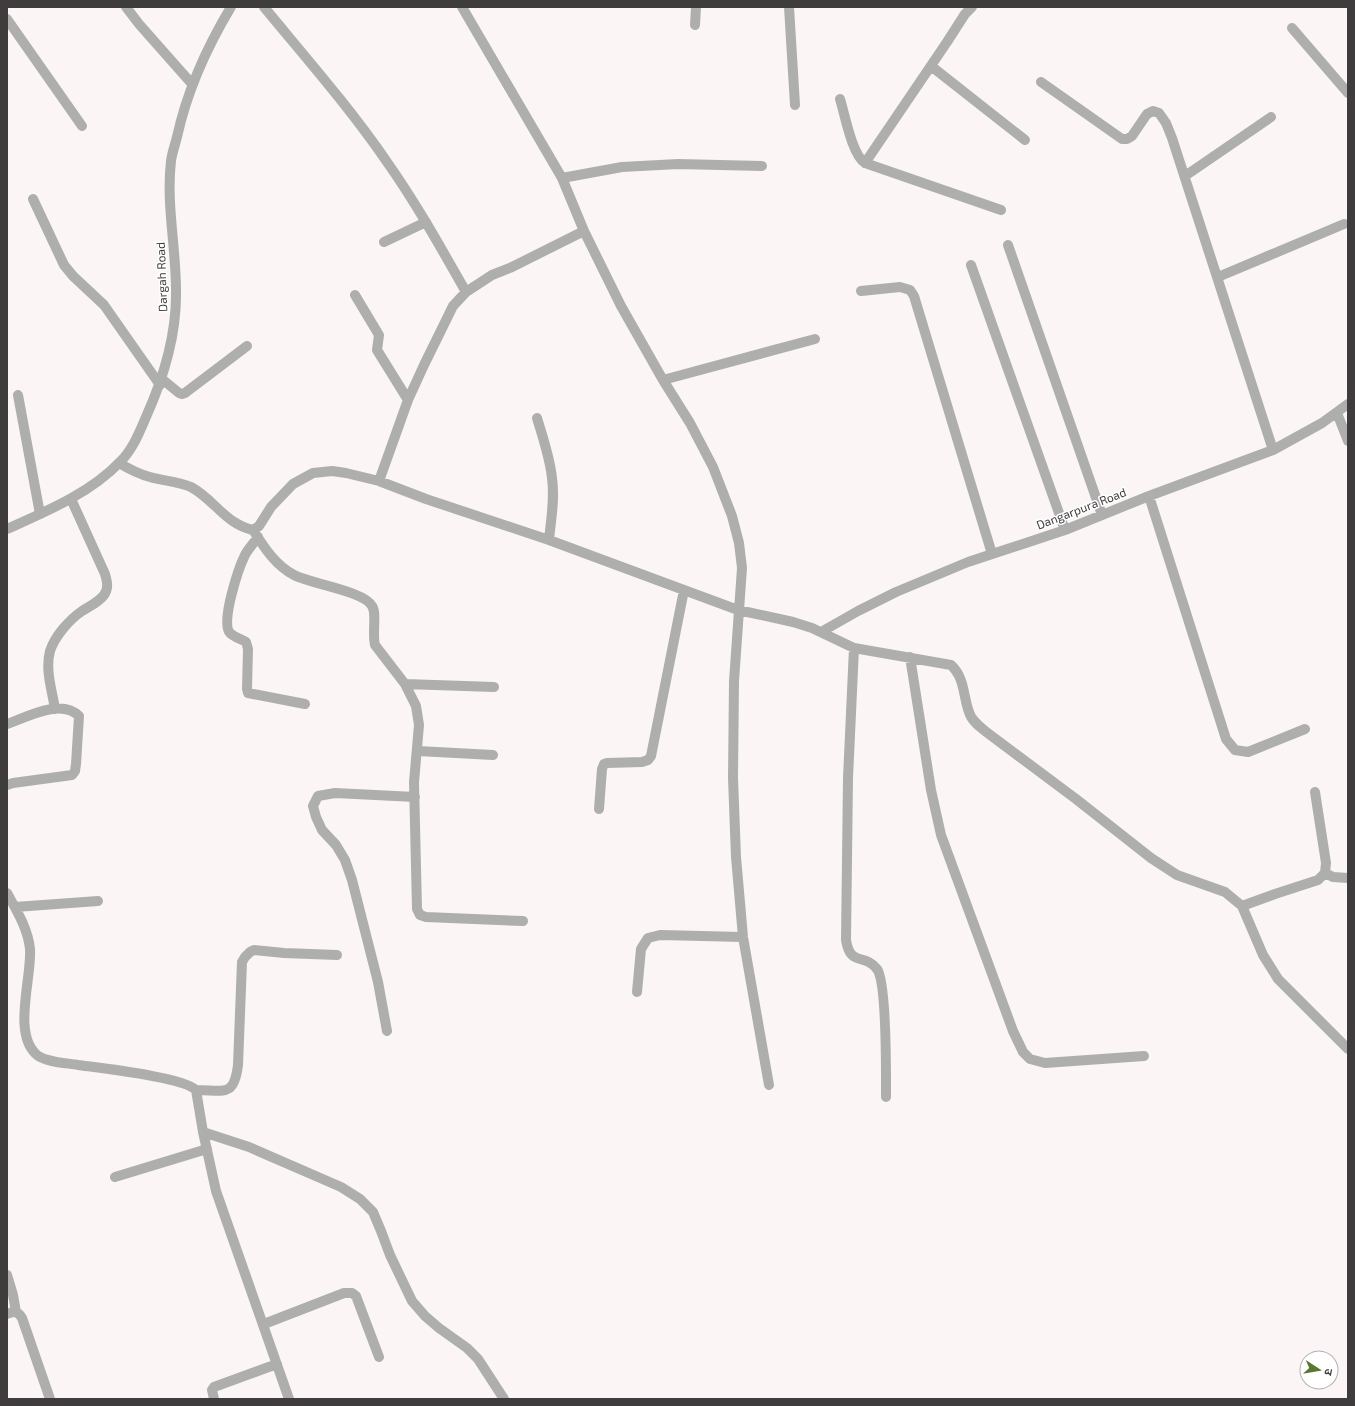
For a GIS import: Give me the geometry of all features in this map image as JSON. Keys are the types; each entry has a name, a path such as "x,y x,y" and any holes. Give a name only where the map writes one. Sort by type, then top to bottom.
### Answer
{"street":[{"path":"126,7 192,84"},
{"name":"Dargah Road","path":"7,529 71,499 119,463 129,452 137,438 161,382 171,345 175,318 176,264 170,204 171,161 181,118 192,84 231,7"},
{"path":"264,7 344,105 387,161 426,222 466,292"},
{"path":"462,7 562,178 584,231 621,306 663,380 690,423 713,467 732,516 739,543 742,568 734,681 733,778 736,857 743,937 769,1085"},
{"path":"695,24 696,7"},
{"path":"789,7 795,105"},
{"path":"865,163 965,14 972,7"},
{"path":"7,19 82,126"},
{"path":"1292,28 1348,93"},
{"path":"931,66 1024,140"},
{"path":"1041,82 1122,139 1128,139 1132,136 1147,114 1153,111 1156,112 1166,123 1185,176 1273,450"},
{"path":"840,99 854,149 865,163 1001,210"},
{"path":"1185,176 1271,117"},
{"path":"562,178 622,167 678,164 762,166"},
{"path":"33,199 64,265 73,276 104,305 161,382 179,393 185,393 247,346"},
{"path":"384,242 426,222"},
{"path":"1218,277 1344,224"},
{"path":"379,481 408,400 453,306 466,292 492,275 512,267 584,231"},
{"path":"1008,246 1102,515"},
{"path":"971,265 1065,530"},
{"path":"861,291 900,287 910,290 914,296 992,554"},
{"path":"355,295 379,335 377,350 408,400"},
{"path":"663,380 815,339"},
{"path":"18,395 40,514"},
{"name":"Dangarpura Road","path":"821,632 896,592 968,562 1065,530 1149,496 1273,450 1322,423 1348,404"},
{"path":"1337,413 1348,441"},
{"path":"537,418 550,462 552,479 553,501 549,540"},
{"path":"119,463 133,471 150,477 190,487 200,493 231,520 256,534 264,548 282,567 294,575 359,596 370,602 374,608 373,638 375,645 405,684 416,706 419,725 414,782 417,909 420,915 426,917 523,921"},
{"path":"305,704 248,693 246,689 248,649 246,642 229,632 227,626 228,608 236,577 259,526 271,507 293,484 313,473 332,471 379,481 426,499 549,540 738,610 793,622 821,632 854,648 952,665 957,670 962,682 969,713 976,724 985,732 1076,799 1151,858 1177,875 1225,892 1242,906 1263,955 1278,979 1348,1049"},
{"path":"1149,496 1226,739 1234,750 1248,752 1305,729"},
{"path":"56,709 48,674 48,660 51,650 70,620 95,604 105,594 108,585 105,574 71,499"},
{"path":"599,809 602,769 604,764 607,762 642,762 648,760 651,756 684,590"},
{"path":"854,648 848,778 846,940 847,950 854,958 866,960 877,969 882,981 886,1042 886,1097"},
{"path":"910,657 931,790 941,835 1013,1031 1023,1052 1030,1059 1045,1063 1144,1056"},
{"path":"405,684 494,686"},
{"path":"7,724 48,709 63,708 75,712 79,716 75,771 72,775 7,785"},
{"path":"418,750 493,755"},
{"path":"1242,906 1318,880 1325,873 1326,863 1315,792"},
{"path":"387,1031 378,982 352,880 345,860 336,845 322,830 313,806 318,796 335,793 415,797"},
{"path":"1325,873 1333,877 1348,878"},
{"path":"7,893 26,930 30,950 24,1026 29,1046 38,1056 54,1061 125,1071 187,1084 196,1090 226,1091 232,1088 237,1080 242,962 250,952 254,950 337,955"},
{"path":"15,907 98,901"},
{"path":"637,992 641,949 648,938 660,935 743,937"},
{"path":"196,1090 203,1132 216,1191 264,1324 289,1399"},
{"path":"203,1132 249,1147 342,1187 360,1199 372,1212 382,1231 390,1254 412,1301 425,1316 467,1348 478,1359 504,1399"},
{"path":"115,1177 207,1149"},
{"path":"7,1275 14,1295 11,1313 20,1313 50,1399"},
{"path":"264,1324 344,1293 352,1293 356,1296 379,1357"},
{"path":"214,1399 212,1390 214,1387 278,1364"}]}
